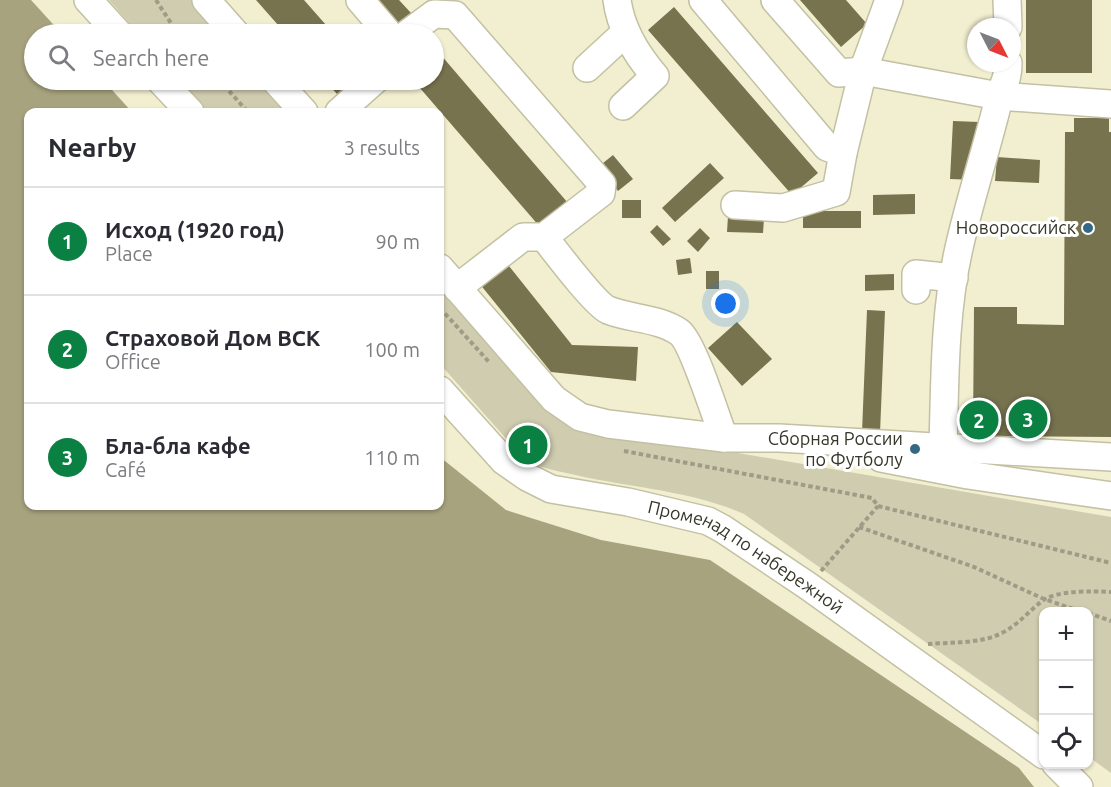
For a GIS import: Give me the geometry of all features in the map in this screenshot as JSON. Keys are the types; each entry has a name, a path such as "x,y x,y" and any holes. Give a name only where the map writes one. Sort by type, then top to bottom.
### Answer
{"street":[{"path":"88,0 110,24"},
{"path":"206,0 227,24"},
{"path":"360,0 380,24"},
{"path":"617,0 619,16 626,32 641,60 655,76 623,106"},
{"path":"703,0 827,147 843,153"},
{"path":"775,0 839,72 863,71 999,96 1111,104"},
{"path":"735,205 783,208 836,192 863,71 889,0"},
{"path":"1007,0 1008,18"},
{"path":"420,24 434,14 455,15 602,184 601,193 544,237 523,237 448,278 554,399 580,417 608,424 724,438 779,438 1111,457"},
{"path":"587,68 626,32"},
{"path":"944,448 947,312 959,247 999,96 1008,72"},
{"path":"169,90 186,108"},
{"path":"284,90 300,108"},
{"path":"344,108 364,90"},
{"path":"544,237 563,262 606,309 662,325 680,333 694,357 724,438"},
{"path":"916,290 916,274 954,278"},
{"name":"Променад по набережной","path":"444,394 504,461 527,477 551,489 628,502 708,521 723,529 808,586 1039,751"},
{"path":"779,438 968,475 1111,496"},
{"path":"1060,769 1079,787"}],"path":[{"path":"156,0 172,24"},
{"path":"228,90 245,108"},
{"path":"808,586 878,506 1111,563"},
{"path":"859,527 974,567 1044,599 1067,607"},
{"path":"902,654 909,646 971,641 1000,634 1028,616 1044,599 1090,590 1111,592"},
{"path":"1093,615 1111,621"}],"shaded area":[{"path":"0,0 31,0 53,24 24,24 24,90 112,90 128,108 24,108 24,510 444,510 444,460 506,510 601,540 710,560 1019,768 1034,787 0,787"},
{"path":"109,0 195,0 216,24 130,24"},
{"path":"188,90 274,90 290,108 204,108"},
{"path":"444,284 587,427 1111,517 1111,773 1093,760 1093,607 1039,607 1039,722 744,514 688,496 589,478 526,461 444,369"}],"building":[{"path":"256,0 304,0 325,24 277,24"},
{"path":"372,0 399,0 411,13 397,24 393,24"},
{"path":"800,0 846,0 867,24 841,47"},
{"path":"1026,0 1092,0 1092,73 1026,73"},
{"path":"674,7 818,173 792,195 648,30"},
{"path":"444,59 568,203 540,227 444,116 444,108 437,108 422,90 444,90"},
{"path":"1074,118 1109,118 1109,132 1111,132 1111,437 988,436 988,430 973,430 974,307 1017,307 1017,324 1064,325 1065,132 1074,132"},
{"path":"953,121 979,122 976,180 950,179"},
{"path":"613,155 633,179 618,191 598,167"},
{"path":"997,157 1040,160 1039,183 995,181"},
{"path":"710,163 724,178 675,222 662,208"},
{"path":"915,194 915,214 873,215 873,195"},
{"path":"622,200 641,200 641,218 622,218"},
{"path":"803,211 861,211 861,228 803,228"},
{"path":"728,216 764,218 763,233 727,232"},
{"path":"657,225 671,239 663,246 650,232"},
{"path":"700,228 710,238 698,252 687,241"},
{"path":"690,258 692,273 678,275 676,260"},
{"path":"505,261 572,345 638,347 636,381 551,372 479,283"},
{"path":"706,271 719,271 719,289 706,289"},
{"path":"894,274 894,290 865,291 865,275"},
{"path":"867,310 885,311 880,433 862,432"},
{"path":"737,322 772,359 742,386 708,348"}],"place":[{"name":"Новороссийск","path":"1088,228"},
{"name":"Бла-бла кафе","path":"1028,419"},
{"name":"Страховой Дом ВСК","path":"979,420"},
{"name":"Исход (1920 год)","path":"528,445"},
{"name":"Сборная России по Футболу","path":"915,449"}]}
